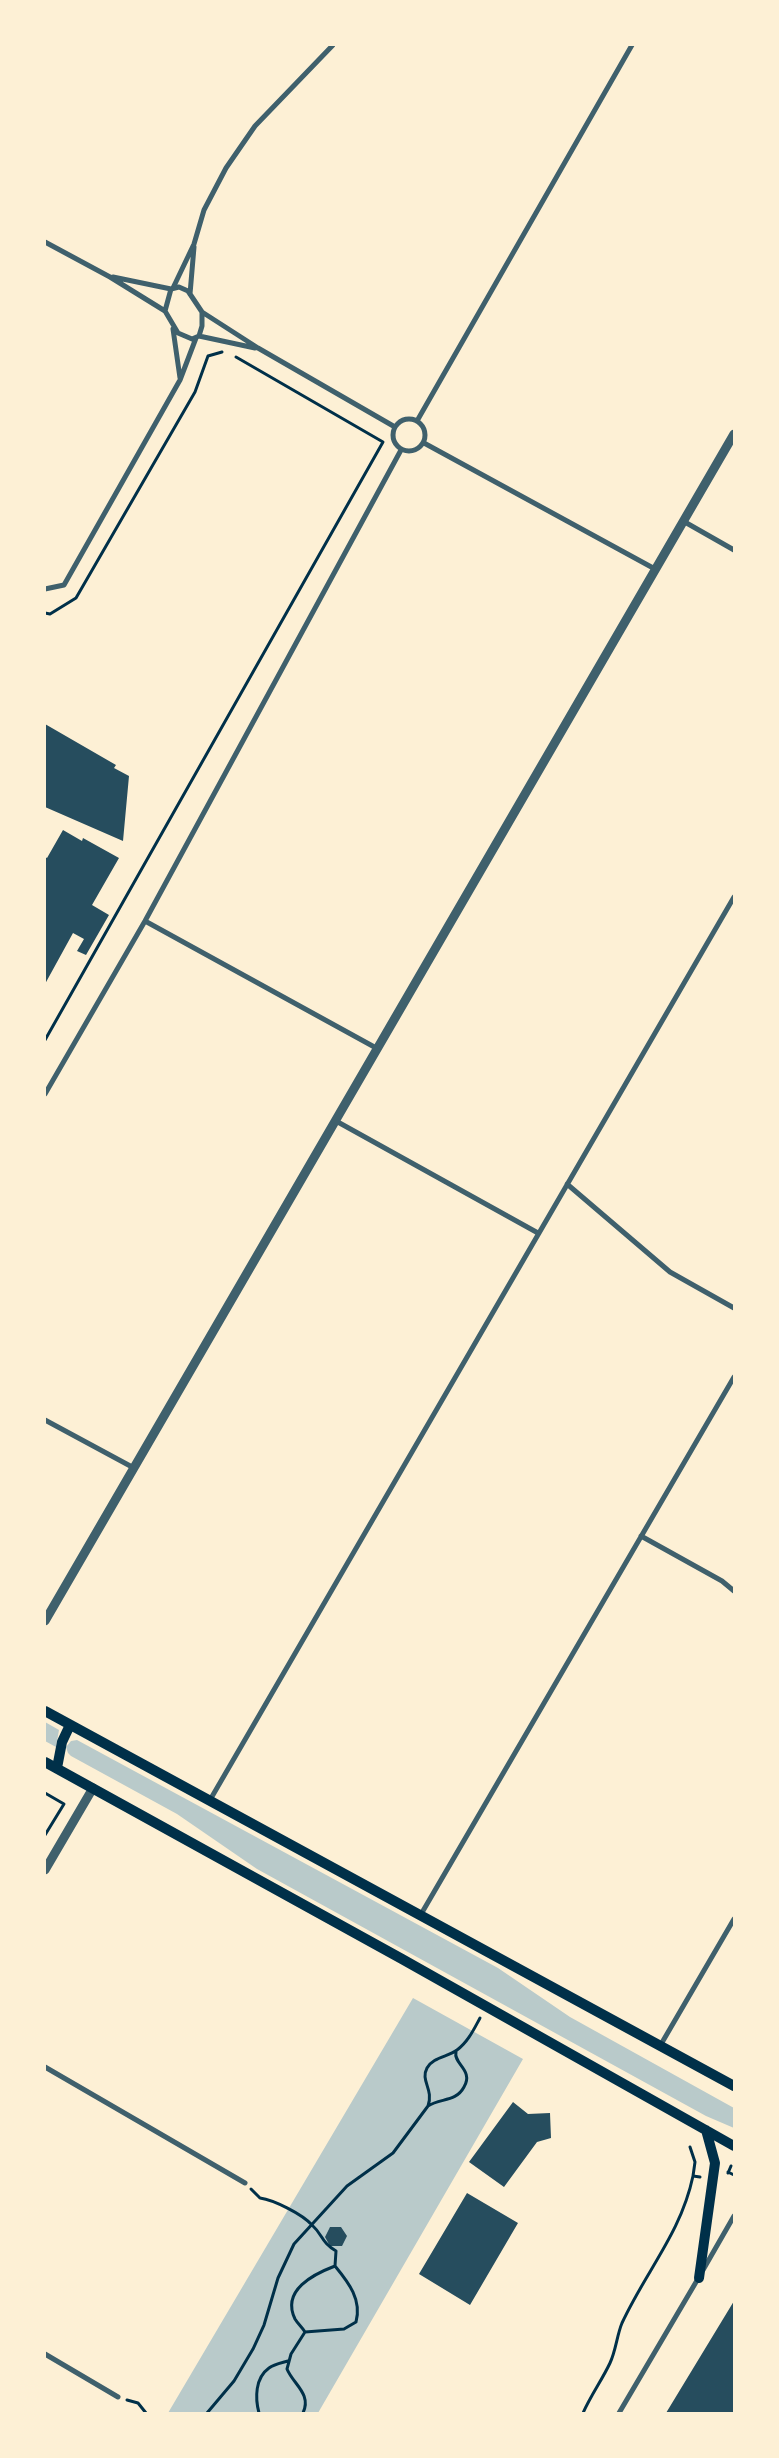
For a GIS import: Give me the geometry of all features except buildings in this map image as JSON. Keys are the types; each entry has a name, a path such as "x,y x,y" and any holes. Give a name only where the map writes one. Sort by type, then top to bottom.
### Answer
{"main road":[{"path":"45,1711 734,2086"},
{"path":"57,1768 62,1742 70,1725"},
{"path":"45,1752 57,1768"},
{"path":"45,1762 487,2006 734,2146"},
{"path":"699,2278 715,2163 706,2130"}],"street":[{"path":"165,312 172,288 194,244 204,210 226,168 250,133 332,45"},
{"path":"417,421 632,45"},
{"path":"45,242 110,277 165,312 173,328 178,333 258,348"},
{"path":"190,294 194,244"},
{"path":"110,277 183,289 190,294 202,312 258,348 395,427"},
{"path":"45,589 64,585 180,380 202,326 202,312"},
{"path":"173,328 180,380"},
{"path":"402,420 417,421 424,428 424,443 416,450 406,452 401,450 394,442 395,427 402,420"},
{"path":"45,1620 734,434"},
{"path":"424,443 655,569"},
{"path":"45,1094 145,921 401,450"},
{"path":"683,521 734,550"},
{"path":"210,1801 734,897"},
{"path":"145,921 378,1049"},
{"path":"336,1121 538,1233"},
{"path":"567,1184 670,1272 734,1308"},
{"path":"420,1916 734,1377"},
{"path":"45,1420 134,1468"},
{"path":"641,1536 722,1581 734,1590"},
{"path":"45,1870 93,1788"},
{"path":"660,2046 734,1919"},
{"path":"45,2067 245,2184"},
{"path":"619,2413 734,2216"},
{"path":"45,2354 118,2397"}],"path":[{"path":"45,613 50,614 76,598 194,392 208,356 227,351"},
{"path":"45,1040 383,442 235,356"},
{"path":"45,1793 64,1804 45,1835"},
{"path":"207,2413 234,2382 253,2349 264,2326 284,2264 294,2244 356,2178 394,2153 428,2106 431,2097 425,2078 427,2068 434,2060 457,2051 469,2038 487,2006"},
{"path":"428,2106 435,2102 454,2098 466,2084 466,2073 456,2058 457,2051"},
{"path":"583,2413 591,2393 610,2363 622,2323 673,2235 688,2201 695,2162 690,2147"},
{"path":"728,2172 734,2175"},
{"path":"693,2176 707,2178"},
{"path":"245,2184 260,2198 271,2200 312,2225 325,2245 336,2251 335,2266 357,2300 359,2308 356,2322 344,2329 305,2332"},
{"path":"305,2332 294,2317 294,2294 303,2281 335,2266"},
{"path":"303,2413 306,2403 304,2396 301,2388 287,2369 288,2360 305,2332"},
{"path":"259,2413 257,2390 261,2377 268,2368 288,2360"},
{"path":"118,2397 138,2404 146,2413"}],"shaded area":[{"path":"45,1722 59,1730 56,1747 45,1741"},
{"path":"77,1740 498,1968 570,2017 734,2108 734,2128 706,2116 257,1869 177,1814 71,1756 66,1747 71,1741"},
{"path":"413,1998 523,2059 318,2413 168,2413"}]}
